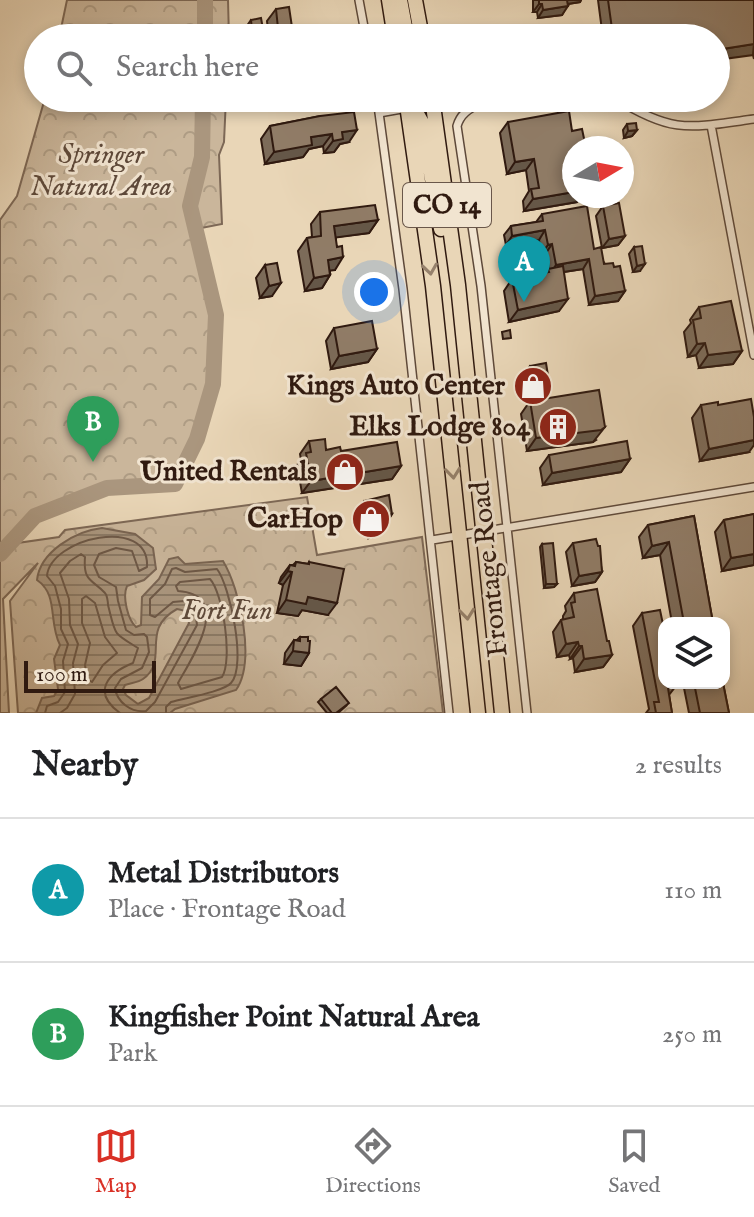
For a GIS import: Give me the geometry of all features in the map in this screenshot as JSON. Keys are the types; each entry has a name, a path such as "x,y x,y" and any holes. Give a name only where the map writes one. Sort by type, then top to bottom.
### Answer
{"highway":[{"path":"389,0 393,24"},
{"path":"400,0 404,24"},
{"path":"415,0 419,24"},
{"name":"CO 14","path":"408,112 433,286 478,713"},
{"path":"415,112 422,123 460,312"},
{"name":"CO 14","path":"434,112 460,312 502,713"}],"street":[{"path":"359,0 363,24"},
{"name":"Frontage Road","path":"463,112 457,126 481,286 527,713"},
{"path":"636,112 664,124 691,127 754,119"},
{"name":"Frontage Road","path":"379,113 402,279 449,713"},
{"path":"711,125 754,355"},
{"path":"432,540 754,487"}],"green space":[{"path":"67,0 228,0 229,24 62,24"},
{"path":"41,112 225,112 224,142 219,155 222,224 196,229 216,315 213,384 197,439 175,484 107,488 35,516 10,544 59,537 65,530 307,497 317,555 422,537 443,713 18,713 10,601 38,563 3,599 9,713 0,713 0,220 17,196"}],"water":[{"path":"102,528 135,534 153,548 156,569 144,580 127,586 127,608 136,627 141,625 142,597 159,579 169,559 178,557 185,564 223,561 240,606 245,644 245,662 236,690 170,713 36,713 42,698 54,696 58,689 54,659 60,645 51,601 44,586 37,580 40,570 60,545","holes":["177,609 186,611 189,623 149,698 138,704 126,695 125,685 141,680 151,671 159,626 166,617"]}],"building":[{"path":"539,0 567,0 568,6 543,10"},
{"path":"608,0 754,0 754,44 730,48 730,24 611,24"},
{"path":"289,7 292,24 278,24 276,9"},
{"path":"261,18 262,24 251,24 251,20"},
{"path":"354,112 357,130 342,132 343,139 333,141 332,134 311,137 312,145 274,152 270,126"},
{"path":"569,112 572,131 582,129 583,136 562,136 562,194 533,199 531,189 539,188 534,159 515,162 508,122"},
{"path":"636,123 637,130 628,131 627,124"},
{"path":"375,205 378,220 334,226 337,247 342,246 343,257 328,260 330,275 314,278 307,238 321,236 320,212"},
{"path":"587,208 594,249 601,247 604,264 620,266 625,291 595,296 589,259 556,265 552,244 548,245 545,230 512,236 511,226 543,221 542,214"},
{"path":"603,208 620,208 625,236 609,239"},
{"path":"642,246 645,264 637,266 634,247"},
{"path":"537,249 538,258 513,262 512,253"},
{"path":"277,263 281,283 269,286 265,265"},
{"path":"563,266 568,299 518,310 512,279"},
{"path":"731,301 742,351 708,355 705,343 697,344 693,320 701,318 699,307"},
{"path":"372,321 377,349 339,356 334,328"},
{"path":"510,330 511,338 503,339 502,332"},
{"path":"546,363 550,388 534,390 530,366"},
{"path":"599,390 605,427 536,438 530,401"},
{"path":"751,399 754,440 709,449 701,405"},
{"path":"325,439 326,450 340,447 341,451 397,442 401,466 311,481 306,453 311,452 309,441"},
{"path":"627,441 630,459 552,473 549,455"},
{"path":"389,495 392,514 382,516 384,528 375,529 373,518 364,519 364,501"},
{"path":"754,514 754,554 731,558 724,520"},
{"path":"694,516 712,617 683,617 669,542 652,546 648,525"},
{"path":"596,539 600,546 602,572 579,576 573,543"},
{"path":"553,543 557,584 546,584 542,544"},
{"path":"296,562 344,569 337,603 308,597 306,604 286,600 292,572 288,571 290,565 295,566"},
{"path":"597,589 612,655 584,659 582,646 578,642 566,644 561,620 574,617 571,603 575,602 574,593"},
{"path":"660,610 658,689 668,689 672,713 656,713 654,702 659,702 642,613"},
{"path":"300,637 308,637 309,653 293,651 294,640 300,641"},
{"path":"336,687 349,703 332,713 321,699"},
{"path":"695,689 724,689 729,713 700,713"}],"waterway":[{"path":"205,0 205,24"},
{"path":"0,554 35,516 107,488 175,484 197,439 213,384 216,315 190,206 202,157 203,112"}],"place":[{"name":"Metal Distributors","path":"524,302"},
{"name":"Kings Auto Center","path":"533,386"},
{"name":"Elks Lodge 804","path":"558,427"},
{"name":"Kingfisher Point Natural Area","path":"93,462"},
{"name":"United Rentals","path":"345,472"},
{"name":"CarHop","path":"371,519"}],"park label":[{"name":"Springer Natural Area","path":"101,171"},
{"name":"Fort Fun","path":"227,611"}]}
